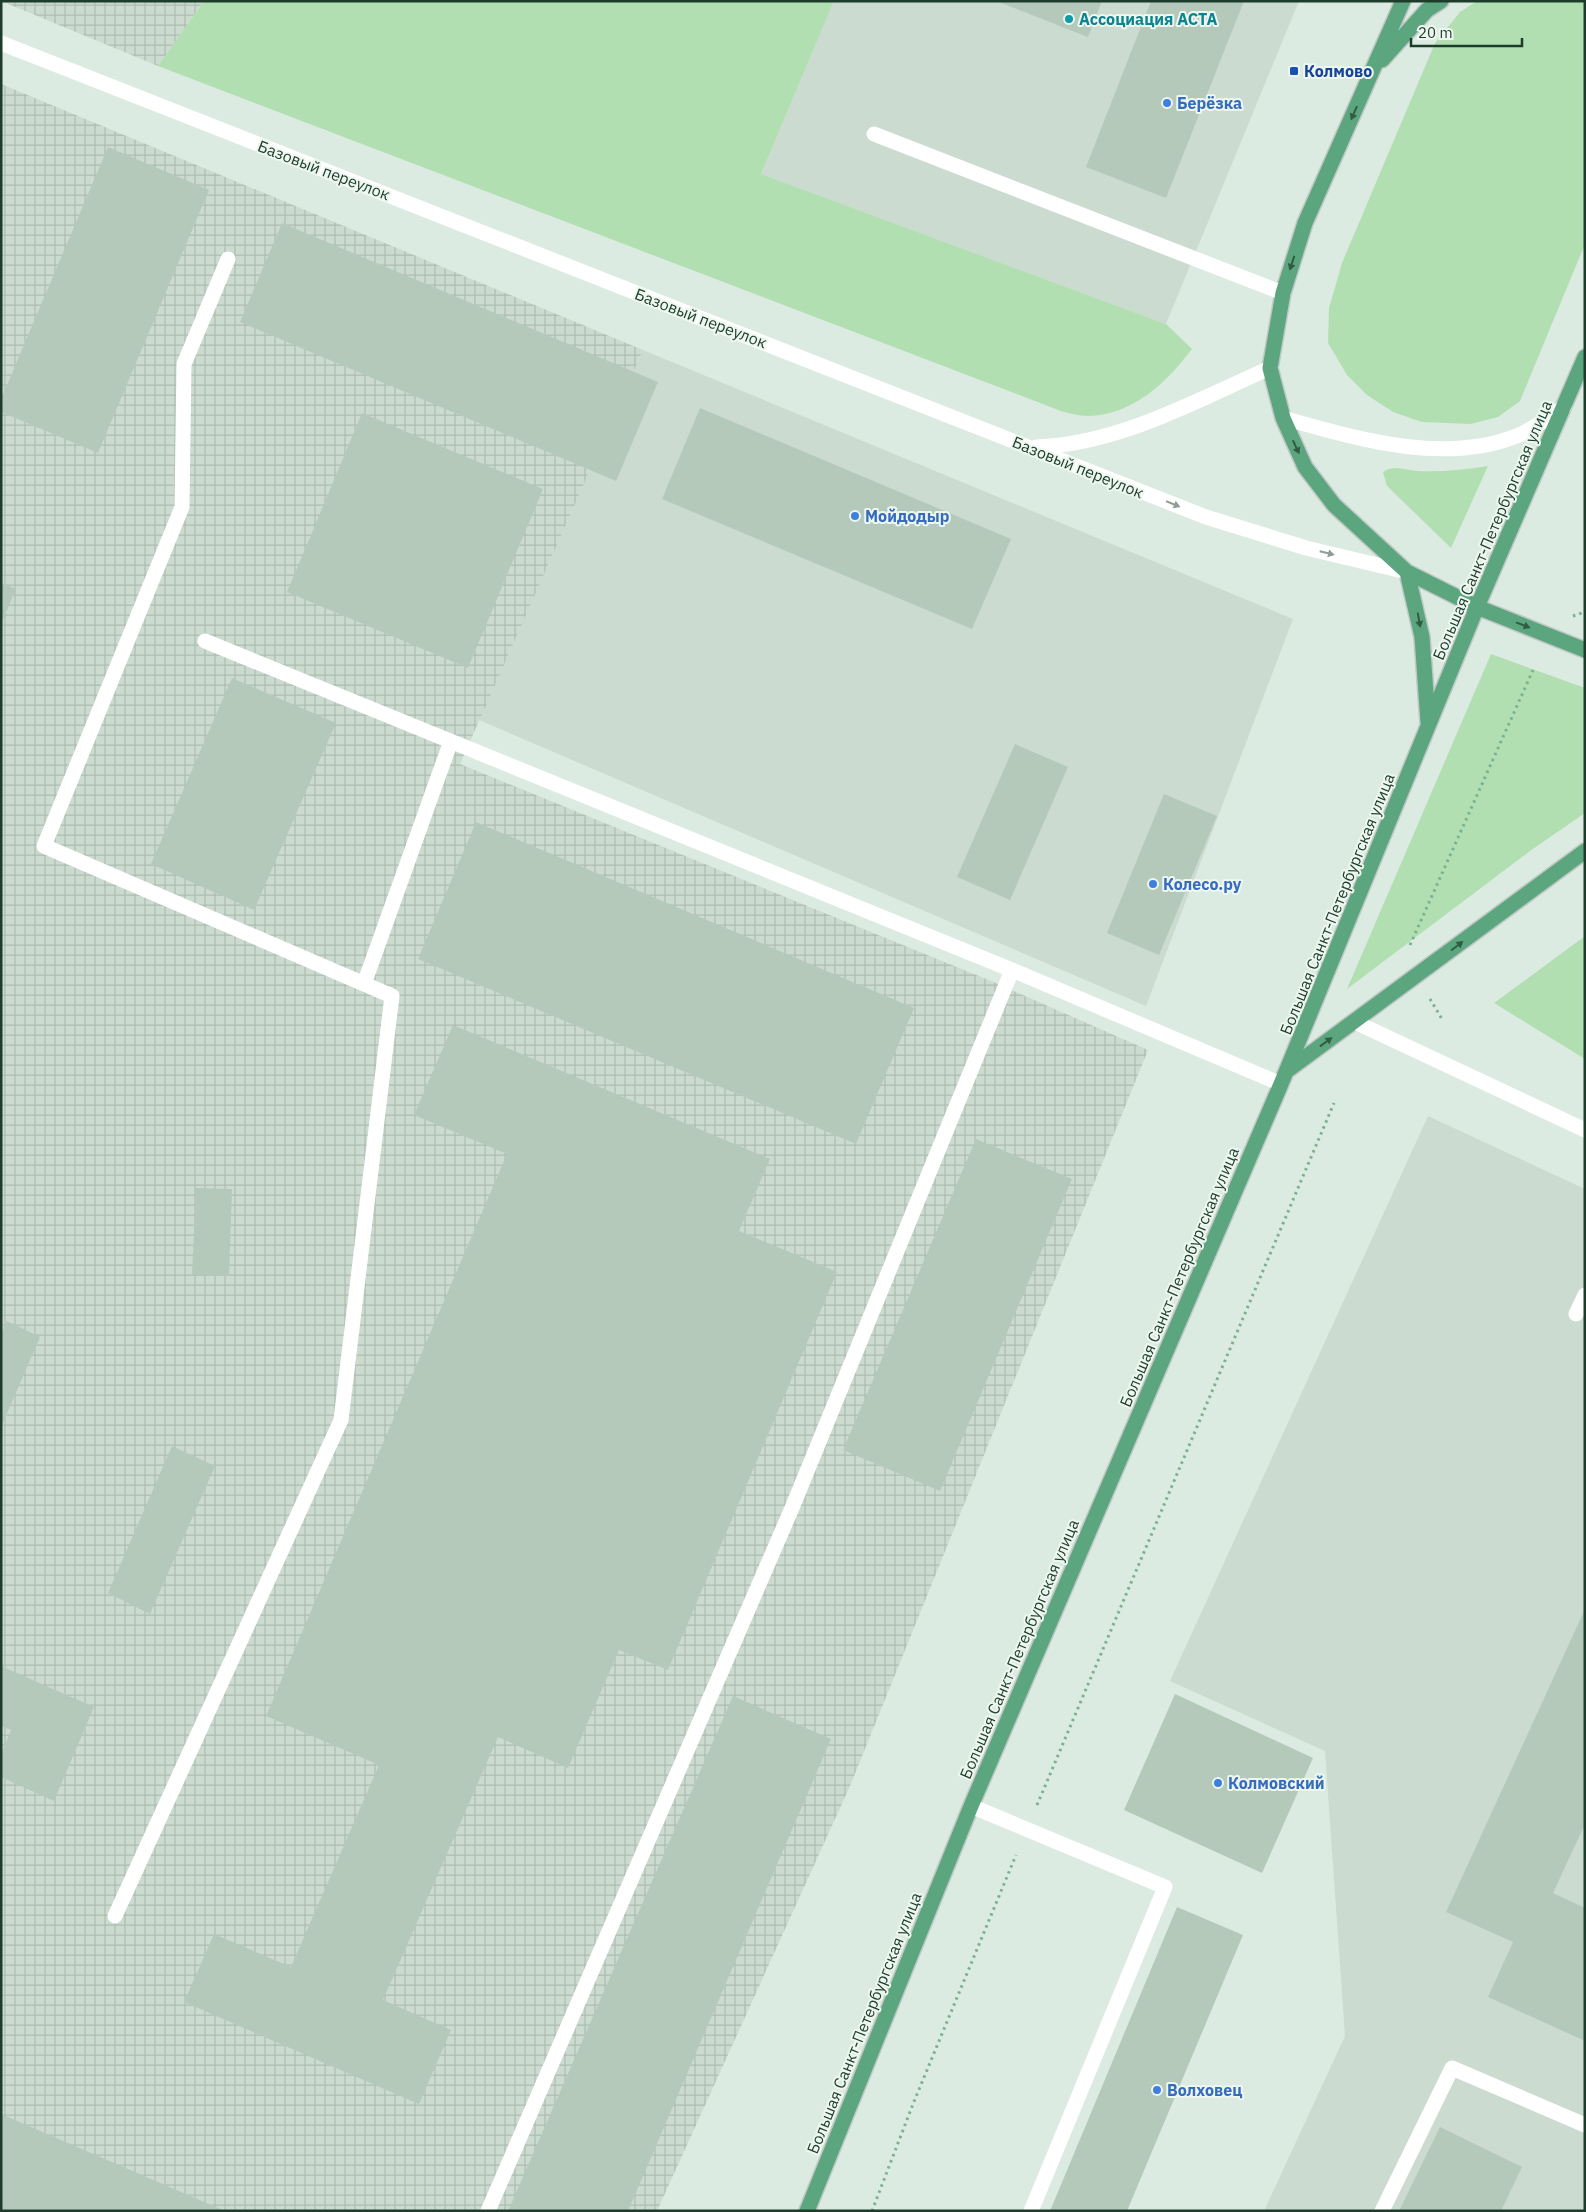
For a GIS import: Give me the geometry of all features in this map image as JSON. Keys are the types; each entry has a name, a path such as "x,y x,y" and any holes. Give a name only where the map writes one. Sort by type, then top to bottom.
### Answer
{"main road":[{"path":"1403,1 1305,223 1282,293 1270,368 1282,418 1306,467 1334,505 1407,572 1477,607 1585,650"},
{"path":"1374,69 1427,10 1441,1"},
{"name":"Большая Санкт-Петербургская улица","path":"807,2211 971,1806 1284,1078 1477,607 1585,357"},
{"path":"1407,572 1422,637 1429,725"},
{"path":"1284,1078 1416,976 1585,852"}],"lane":[{"name":"Базовый переулок","path":"1,43 1206,517 1306,548 1407,572"},
{"path":"874,134 1282,293"},
{"path":"115,1916 341,1420 392,996 44,846 182,508 184,364 228,259"},
{"path":"1030,447 1063,446 1096,440 1150,421 1270,368"},
{"path":"1282,418 1358,438 1400,446 1442,449 1482,445 1517,436 1564,407"},
{"path":"205,641 1012,970 1284,1078"},
{"path":"364,984 451,741"},
{"path":"488,2211 792,1508 1012,970"},
{"path":"1355,1022 1585,1130"},
{"path":"1576,1314 1585,1295"},
{"path":"971,1806 1166,1887 1031,2211"},
{"path":"1382,2211 1452,2068 1585,2125"}],"path":[{"path":"1442,1018 1416,976 1406,954 1532,670"},
{"path":"872,2211 913,2104 1027,1829 1334,1103"}],"shaded area":[{"path":"1,1 204,1 158,66"},
{"path":"834,1 1299,1 1166,324 761,174"},
{"path":"1,84 643,350 460,764 991,981 1148,1050 850,1786 657,2211 112,2211 1,2166"},
{"path":"643,350 1293,619 1146,1006 479,720"},
{"path":"1428,1116 1585,1189 1585,2211 1264,2211 1345,2036 1325,1751 1170,1681"}],"green space":[{"path":"204,1 834,1 761,174 1166,324 1192,349 1160,385 1147,395 1120,410 1088,416 1061,411 158,66"},
{"path":"1477,1 1585,1 1585,244 1520,401 1498,417 1471,424 1422,422 1393,412 1367,395 1347,375 1328,343 1329,308 1342,263 1435,43 1460,12"},
{"path":"1488,466 1451,548 1387,486 1383,472 1391,468 1435,471"},
{"path":"1491,654 1585,688 1585,813 1530,851 1347,989"},
{"path":"1585,936 1585,1059 1494,1003"}],"building":[{"name":"Ассоциация АСТА","path":"996,1 1102,1 1088,37"},
{"path":"1151,1 1244,1 1166,198 1086,167"},
{"path":"108,147 209,190 98,453 1,412 1,399"},
{"path":"282,223 658,382 616,481 240,322"},
{"path":"700,408 1011,539 972,629 662,499"},
{"path":"362,413 543,489 468,668 287,592"},
{"path":"1,583 16,589 1,624"},
{"path":"232,678 336,723 254,910 151,864"},
{"path":"1015,744 1068,767 1010,900 957,877"},
{"path":"1164,794 1217,816 1159,955 1107,933"},
{"path":"476,822 914,1008 856,1144 418,959"},
{"path":"453,1025 770,1159 739,1231 837,1272 668,1670 619,1650 568,1768 498,1737 383,2000 451,2030 419,2104 184,2002 214,1934 291,1967 379,1765 266,1716 507,1154 414,1115"},
{"path":"976,1139 1072,1179 940,1491 843,1450"},
{"path":"196,1188 232,1189 229,1276 192,1275"},
{"path":"7,1321 40,1337 1,1427 1,1334"},
{"path":"172,1446 215,1466 150,1614 108,1593"},
{"path":"1585,1609 1585,1824 1553,1893 1585,1908 1585,2041 1488,1997 1513,1942 1446,1912"},
{"path":"1,1666 94,1707 54,1801 1,1777 1,1754 11,1730 1,1726"},
{"path":"1175,1694 1313,1758 1262,1873 1124,1810"},
{"path":"733,1696 831,1739 628,2211 508,2211"},
{"path":"1177,1907 1243,1935 1127,2211 1050,2211"},
{"path":"1,2114 225,2211 1,2211"},
{"path":"1440,2127 1522,2167 1501,2211 1399,2211"}],"place":[{"name":"Ассоциация АСТА","path":"1069,19"},
{"name":"Колмово","path":"1294,71"},
{"name":"Берёзка","path":"1167,103"},
{"name":"Мойдодыр","path":"855,516"},
{"name":"Колесо.ру","path":"1153,884"},
{"name":"Колмовский","path":"1218,1783"},
{"name":"Волховец","path":"1157,2090"}]}
